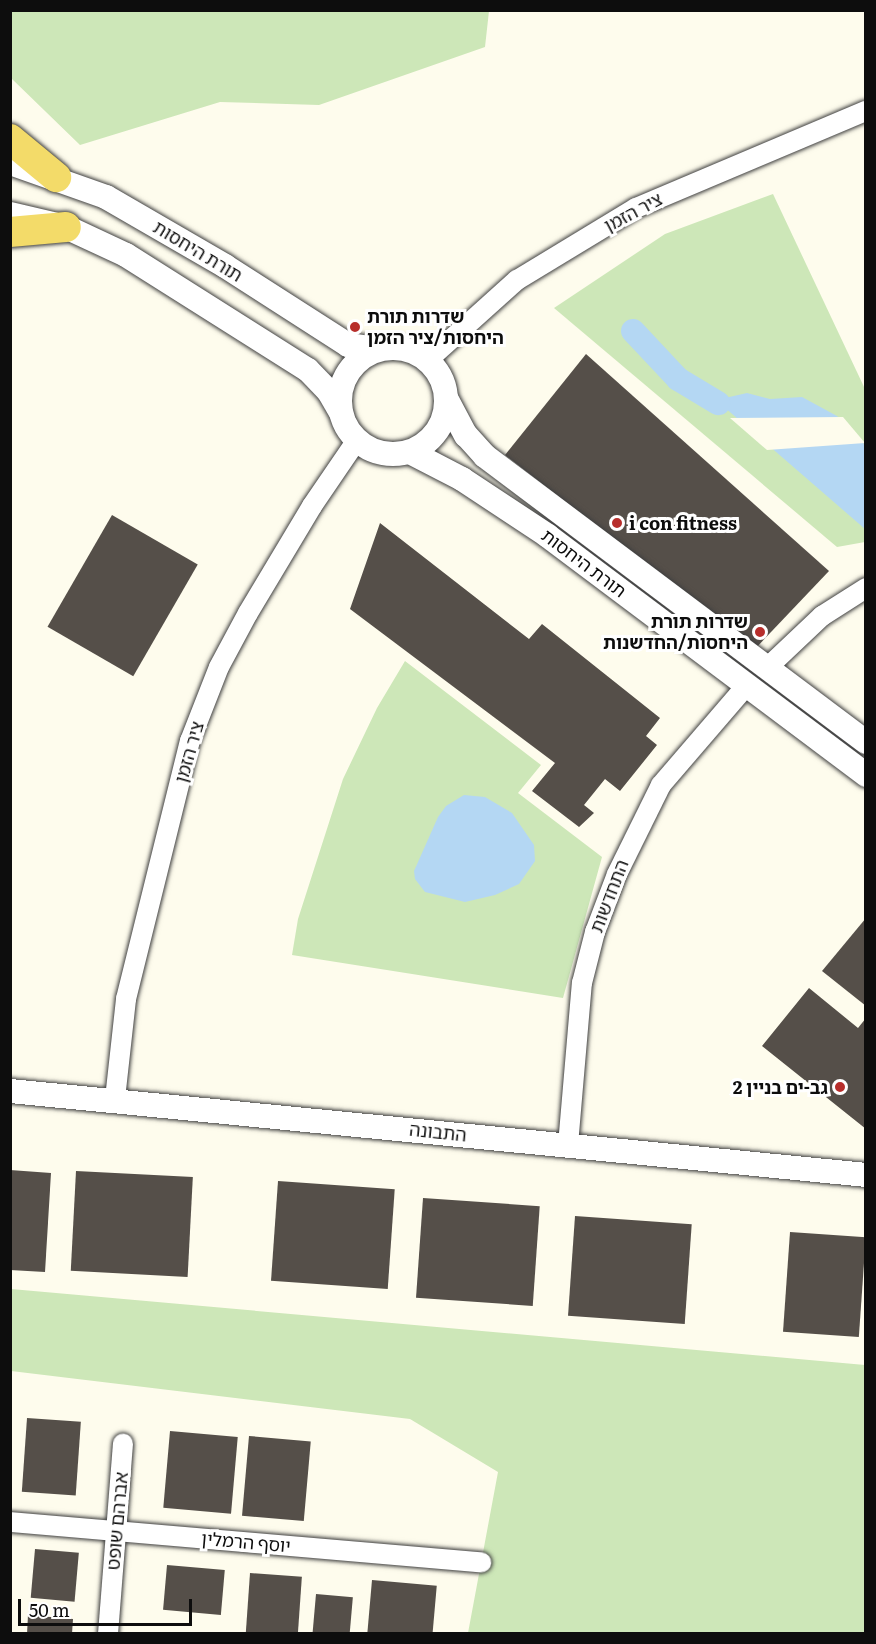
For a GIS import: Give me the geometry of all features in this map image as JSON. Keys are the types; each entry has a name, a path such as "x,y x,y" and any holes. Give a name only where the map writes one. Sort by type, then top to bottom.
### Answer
{"main road":[{"path":"10,139 56,177"},
{"path":"10,232 66,227"}],"street":[{"name":"ציר הזמן","path":"428,360 517,280 636,208 866,111"},
{"name":"תורת היחסות","path":"10,163 56,177 106,197 158,226 348,345 378,349"},
{"path":"10,214 66,227 126,255 308,370 329,392 341,413 357,440 382,453 410,452 437,432 447,400 444,385 428,360 412,351 378,349 363,356 343,381 341,413"},
{"name":"תורת היחסות","path":"447,400 466,435 485,456 866,742"},
{"name":"ציר הזמן","path":"115,1099 126,999 190,741 219,666 312,506 357,440"},
{"name":"תורת היחסות","path":"410,452 462,479 548,536 866,775"},
{"path":"767,668 822,616 866,588"},
{"name":"התחדשות","path":"568,1145 582,983 608,897 661,785 747,686"},
{"name":"התבונה","path":"10,1090 866,1175"},
{"name":"אברהם שופט","path":"108,1634 123,1444"},
{"name":"יוסף הרמלין","path":"10,1521 481,1562"}],"green space":[{"path":"10,11 489,11 485,47 319,105 220,102 80,145 11,78"},
{"path":"773,194 865,389 865,542 837,547 554,308 665,234"},
{"path":"405,661 541,765 518,793 602,857 563,998 292,955 298,919 343,779 377,708"},
{"path":"11,1289 865,1365 865,1633 468,1633 498,1472 410,1419 11,1371"}],"water":[{"path":"747,393 770,399 802,397 837,416 860,438 865,446 865,529 716,400"},
{"path":"464,795 485,797 512,813 534,845 535,861 519,884 495,895 465,902 425,892 415,879 414,871 438,817 446,806"}],"pier":[{"path":"843,417 865,443 767,450 730,418"}],"building":[{"path":"586,354 829,571 755,649 505,455"},
{"path":"112,515 198,564 133,676 48,627"},
{"path":"380,523 529,639 542,624 660,718 646,736 657,745 620,791 605,779 584,805 594,813 579,827 532,791 555,763 350,609"},
{"path":"866,918 866,1006 822,971"},
{"name":"גב-ים בניין 2","path":"809,988 858,1028 866,1018 866,1129 762,1046"},
{"path":"10,1170 51,1173 45,1272 10,1270"},
{"path":"76,1171 193,1177 188,1277 71,1271"},
{"path":"278,1181 395,1189 388,1289 271,1281"},
{"path":"423,1198 540,1206 533,1306 416,1298"},
{"path":"575,1216 692,1224 685,1324 568,1316"},
{"path":"790,1232 866,1237 859,1337 783,1332"},
{"path":"27,1418 81,1422 76,1496 22,1492"},
{"path":"170,1431 238,1437 231,1514 163,1508"},
{"path":"249,1436 311,1441 304,1521 242,1516"},
{"path":"35,1549 79,1553 75,1602 31,1598"},
{"path":"167,1565 225,1570 221,1615 163,1610"},
{"path":"250,1573 302,1577 298,1634 246,1634"},
{"path":"372,1580 437,1586 433,1634 367,1634"},
{"path":"316,1594 353,1597 350,1634 313,1634"},
{"path":"28,1615 73,1619 72,1634 27,1634"}],"waterway":[{"path":"633,331 678,379 718,403"}],"place":[{"name":"שדרות תורת היחסות/ציר הזמן","path":"355,327"},
{"name":"i con fitness","path":"617,523"},
{"name":"שדרות תורת היחסות/החדשנות","path":"760,632"},
{"name":"גב-ים בניין 2","path":"840,1087"}]}
